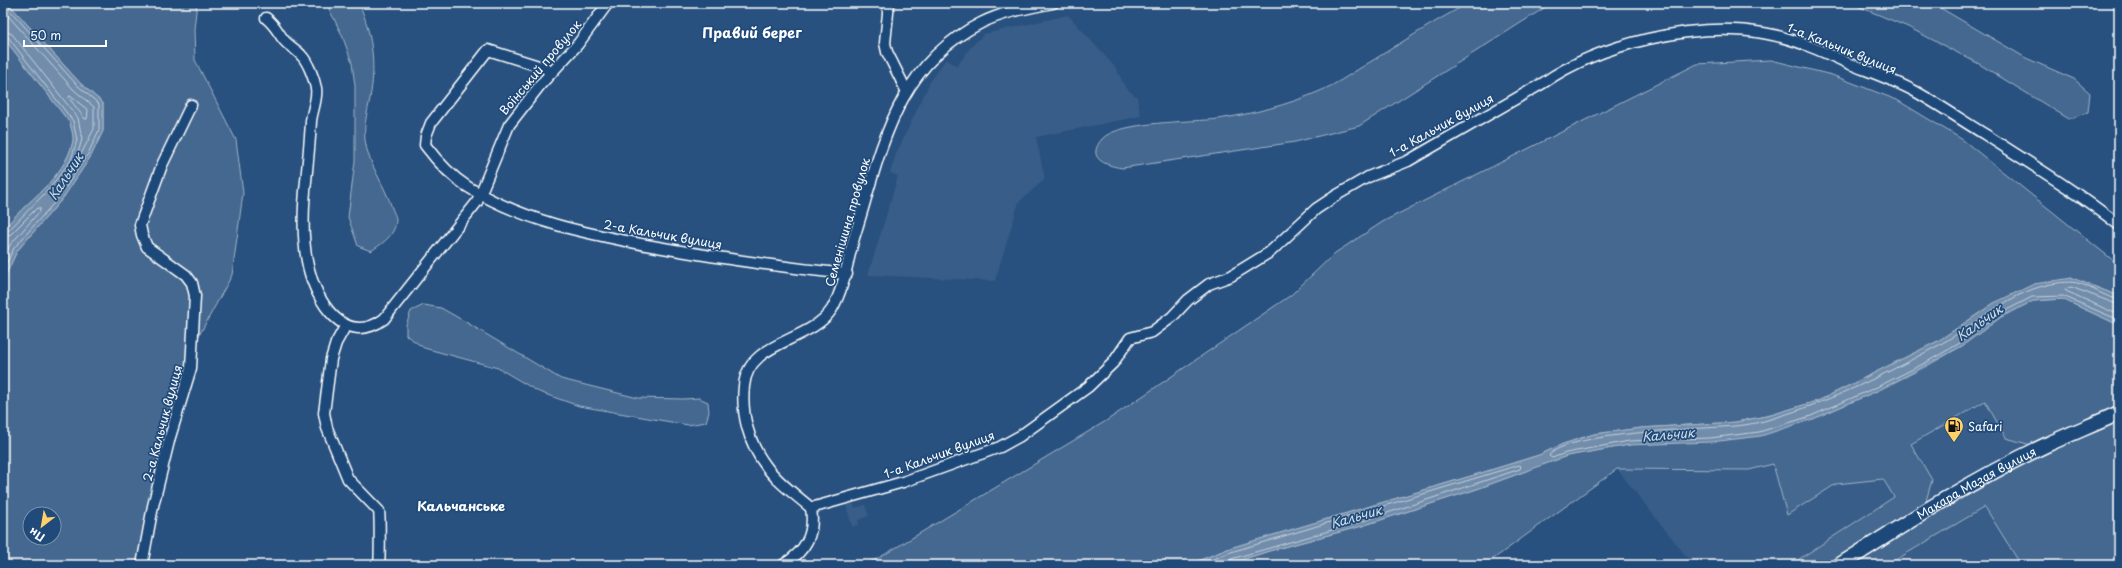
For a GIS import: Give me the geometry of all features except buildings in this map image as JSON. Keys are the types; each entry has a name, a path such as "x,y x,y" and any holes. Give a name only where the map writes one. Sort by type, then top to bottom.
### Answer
{"main road":[{"name":"Макара Мазая вулиця","path":"1840,565 1935,506 1990,475 2046,445 2119,414"}],"street":[{"name":"Воїнський провулок","path":"481,194 509,125 551,73 574,48 608,3"},
{"path":"889,3 885,43 887,52 906,90"},
{"name":"Семенішина провулок","path":"811,508 766,467 752,444 745,420 744,386 746,374 756,359 764,352 817,325 826,317 839,296 847,274 852,245 894,112 906,90 921,69 939,51 959,35 982,22 1006,13 1052,3"},
{"path":"266,18 274,24 286,43 302,56 307,64 316,90 311,120 309,162 304,201 307,259 313,282 326,309 346,325 362,328 377,324 384,319 463,222 481,194"},
{"name":"1-а Кальчик вулиця","path":"811,508 903,482 1000,447 1020,436 1088,387 1113,363 1130,338 1152,332 1172,317 1188,300 1209,284 1231,276 1270,252 1316,209 1336,195 1368,177 1408,161 1428,150 1543,83 1560,71 1614,49 1654,36 1708,31 1746,31 1772,34 1819,50 1917,93 2033,165 2095,206 2119,225"},
{"name":"2-а Кальчик вулиця","path":"551,73 545,68 488,50 431,123 426,136 425,145 450,173 468,187 539,221 619,240 754,263 847,274"},
{"name":"2-а Кальчик вулиця","path":"142,565 153,506 170,437 190,373 193,352 195,296 192,283 186,275 147,247 140,225 162,165 191,105"},
{"path":"346,325 336,343 331,359 324,413 327,428 348,479 379,511 381,518 379,529 379,565"},
{"path":"783,565 799,553 806,543 812,527 811,508"}],"shaded area":[{"path":"8,3 197,3 194,29 195,60 236,140 243,193 232,275 189,354 137,565 3,565 3,281 17,251 63,198 91,156 103,131 103,103 80,83"},
{"path":"326,3 359,3 367,24 371,46 373,69 371,92 366,116 365,140 373,166 389,199 396,219 394,230 388,238 371,251 358,246 348,217 355,161 355,86 352,63 342,35"},
{"path":"1469,3 1552,3 1359,126 1295,142 1122,168 1104,163 1099,160 1097,156 1096,151 1102,139 1111,133 1123,129 1157,123 1218,119 1257,112 1295,101 1326,89 1428,26"},
{"path":"1850,3 1932,3 2026,58 2074,79 2090,93 2088,112 2069,119 1979,64 1908,27"},
{"path":"1068,15 1115,67 1126,88 1137,97 1141,116 1036,137 1045,179 1019,202 995,281 868,275 898,176 890,173 896,154 930,82 946,59 957,66 969,49 984,34"},
{"path":"3,37 70,123 73,141 69,155 53,179 3,231"},
{"path":"1771,60 1832,75 1897,100 1963,140 2119,265 2119,296 2072,278 1994,303 1938,341 1820,400 1771,415 1736,422 1641,428 1594,434 1563,444 1539,455 1230,548 1188,565 862,565 877,559 1106,421 1291,295 1335,253 1384,221 1697,64"},
{"path":"2062,299 2119,325 2119,409 2035,446 2006,438 1985,401 1911,444 1932,480 1924,508 1833,565 1790,565 1894,497 1883,479 1836,484 1787,515 1773,464 1749,470 1617,469 1485,565 1226,565 1269,551 1362,526 1477,489 1567,456 1629,445 1813,419 1879,390 1927,366 1962,346 2001,317 2033,301"},
{"path":"424,305 441,308 561,379 638,398 699,398 708,402 709,412 706,422 688,425 579,406 539,392 498,368 424,348 406,335 406,325 411,311"},
{"path":"1986,401 2006,438 2035,446 1924,508 1911,444"},
{"path":"2119,418 2119,565 2021,565 1985,507 1887,565 1848,565 1992,478"},
{"path":"1773,464 1787,515 1836,484 1883,479 1894,497 1790,565 1693,565 1617,469 1749,470"},
{"path":"853,503 855,508 865,505 869,516 858,520 859,524 852,527 846,505"},
{"path":"1985,507 2021,565 1887,565 1948,528"}],"water":[{"name":"Кальчик","path":"3,3 8,3 80,83 103,103 103,131 91,156 63,198 17,251 3,281 3,231 53,179 62,167 69,155 73,141 73,134 70,123 3,37"},
{"name":"Кальчик","path":"2072,278 2119,296 2119,325 2062,299 2033,301 2001,317 1962,346 1879,390 1813,419 1761,436 1711,442 1629,445 1567,456 1477,489 1362,526 1269,551 1226,565 1188,565 1230,548 1539,455 1563,444 1594,434 1641,428 1736,422 1771,415 1820,400 1938,341 1994,303 2034,284"}],"place":[{"name":"Safari","path":"1954,443"}],"district":[{"name":"Правий берег","path":"752,32"},
{"name":"Кальчанське","path":"461,505"}]}
